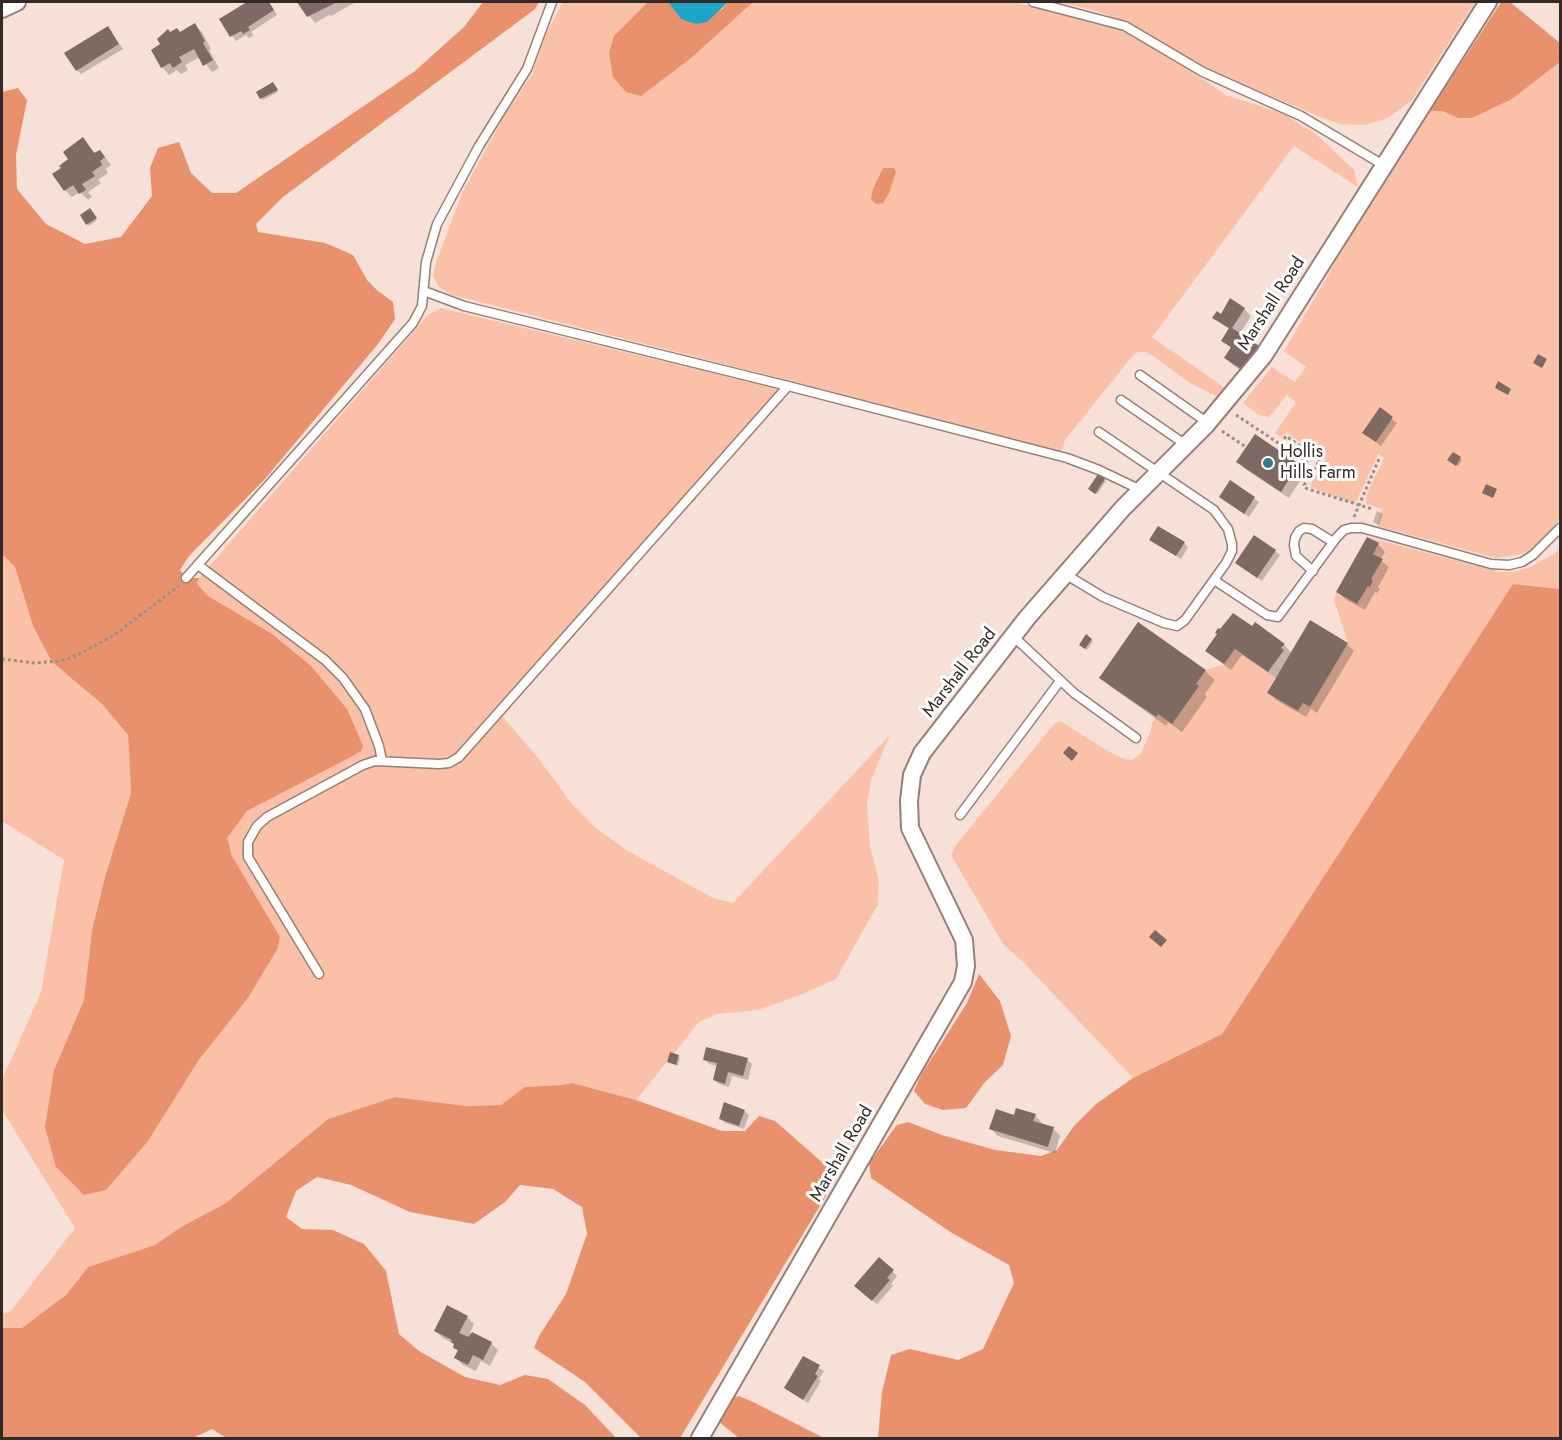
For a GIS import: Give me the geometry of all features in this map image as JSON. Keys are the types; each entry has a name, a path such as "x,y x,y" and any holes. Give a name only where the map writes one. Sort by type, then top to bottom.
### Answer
{"street":[{"path":"2,9 17,2"},
{"name":"Marshall Road","path":"700,1438 963,982 966,966 964,940 910,828 909,801 912,775 922,753 1013,636 1065,574 1157,473 1208,423 1264,355 1488,2"}],"lane":[{"path":"186,578 406,332 422,306 426,262 437,224 479,146 527,69 552,2"},
{"path":"1034,2 1125,26 1213,77 1301,116 1385,166"},
{"path":"424,291 464,306 1067,458 1141,490"},
{"path":"1140,375 1208,423"},
{"path":"319,974 249,857 248,842 256,826 267,817 345,773 375,761 439,764 449,763 459,757 788,386"},
{"path":"1121,400 1186,445"},
{"path":"1065,574 1103,597 1164,623 1177,626 1185,620 1214,580 1232,550 1228,527 1214,510 1099,432"},
{"path":"1312,571 1296,556 1294,544 1299,531 1304,528 1312,529 1333,542"},
{"path":"1214,580 1267,615 1278,617 1344,530 1362,528 1491,564 1509,565 1522,562 1533,555 1560,528"},
{"path":"198,565 317,654 343,678 365,709 379,746 382,761"},
{"path":"1013,636 1060,681 1097,711 1136,738"},
{"path":"960,814 1060,681"}],"path":[{"path":"1223,406 1307,462 1296,477 1292,475"},
{"path":"1208,423 1246,447"},
{"path":"1281,444 1286,436 1320,460 1304,485 1305,488 1372,509"},
{"path":"1351,528 1379,459"},
{"path":"2,658 34,663 61,661 76,656 114,635 186,578"}],"shaded area":[{"path":"483,2 539,2 535,9 283,197 256,224 258,232 325,243 353,255 367,280 393,302 395,319 378,344 264,480 189,556 180,570 187,578 199,578 197,584 208,596 272,634 311,666 347,709 363,746 361,751 347,759 247,811 227,838 232,856 280,937 278,948 248,998 198,1061 148,1141 106,1190 84,1195 56,1167 45,1127 54,1070 84,1000 92,930 105,877 131,793 128,735 102,704 52,662 33,626 15,567 2,554 2,92 18,88 27,100 16,155 17,189 46,224 85,244 121,237 152,196 150,168 158,148 179,142 191,173 212,193 236,193 415,71 464,27"},
{"path":"563,2 1015,2 1121,30 1141,38 1226,95 1284,114 1317,135 1354,170 1358,187 1294,146 1152,337 1225,388 1218,397 1190,383 1153,356 1145,352 1134,354 1065,440 1060,456 788,386 791,381 452,295 439,287 433,276 436,263 462,193 503,118 532,74 545,36"},
{"path":"648,2 668,2 681,19 722,10 728,2 753,2 691,58 641,96 626,92 613,77 609,53 614,36"},
{"path":"1058,2 1475,2 1412,100 1388,118 1365,125 1340,124 1323,118 1204,68 1123,21 1097,11"},
{"path":"1501,2 1510,2 1560,43 1560,62 1512,99 1472,118 1458,118 1442,111 1430,111"},
{"path":"1560,62 1560,519 1536,547 1522,554 1496,558 1377,526 1382,509 1366,504 1366,500 1384,458 1378,454 1356,502 1352,503 1311,487 1326,460 1286,432 1282,437 1275,433 1296,402 1287,395 1269,417 1259,415 1243,403 1272,367 1295,382 1306,367 1284,351 1375,194 1430,111 1442,111 1458,118 1512,99"},
{"path":"883,168 894,168 896,172 883,203 876,204 871,199"},
{"path":"441,308 784,390 501,715 539,759 572,804 596,828 626,850 713,898 733,903 890,735 871,780 867,806 870,847 879,881 878,904 836,979 758,1010 717,1014 699,1022 636,1100 572,1083 525,1087 502,1105 466,1106 395,1097 328,1119 226,1203 181,1227 155,1245 88,1267 67,1294 22,1328 2,1328 2,1314 10,1312 75,1228 2,1110 2,1080 41,992 64,860 2,821 2,554 15,567 33,626 52,662 102,704 128,735 131,793 105,877 92,930 84,1000 54,1070 198,1061 248,998 278,948 280,937 232,856 226,838 247,811 347,759 229,609 208,596 196,584 428,315"},
{"path":"1367,537 1501,572 1528,568 1560,549 1560,589 1513,584 1222,1034 1133,1078 1025,964 1003,944 951,855 956,845 1054,724 1060,721 1108,751 1124,759 1132,760 1141,753 1152,723 1158,714 1198,686 1196,684 1206,670 1224,664 1235,649 1275,678 1267,693 1298,711 1303,703 1310,707 1348,643 1334,600 1336,592 1357,604 1368,586 1370,587 1373,581 1371,579 1383,559 1373,554 1378,543"},
{"path":"1513,584 1560,589 1560,1438 878,1438 882,1392 891,1355 910,1349 958,1360 983,1349 1014,1283 1009,1265 952,1233 871,1178 869,1163 897,1125 908,1122 942,1135 995,1150 1041,1156 1057,1150 1074,1126 1096,1104 1133,1078 1222,1034"},
{"path":"979,974 1000,1001 1011,1036 1003,1065 985,1082 966,1108 943,1110 925,1104 914,1091 921,1075 967,1003"},
{"path":"572,1083 636,1100 722,1131 745,1131 759,1116 775,1121 832,1171 835,1181 680,1438 641,1438 585,1382 534,1348 539,1336 566,1294 587,1234 582,1207 553,1189 520,1185 505,1202 474,1224 410,1212 351,1185 317,1177 296,1191 286,1217 302,1229 333,1230 364,1244 386,1271 399,1334 419,1351 465,1377 500,1385 525,1375 548,1379 585,1405 616,1438 226,1438 212,1429 193,1438 2,1438 2,1328 22,1328 67,1294 88,1267 155,1245 181,1227 226,1203 328,1119 395,1097 466,1106 501,1105 525,1087"},
{"path":"739,1396 824,1438 739,1438 719,1422 729,1399"}],"water":[{"path":"668,2 728,2 707,22 696,24 681,19"}],"building":[{"path":"247,2 269,2 274,10 248,27 250,30 243,34 241,31 230,37 219,19"},
{"path":"297,2 337,2 307,17"},
{"path":"195,23 213,60 203,66 194,49 179,57 182,62 173,68 170,63 161,68 151,50 160,44 157,39 168,29 170,32 177,28 180,32"},
{"path":"108,26 119,44 76,71 64,53"},
{"path":"273,82 278,90 260,99 256,92"},
{"path":"83,137 94,153 100,150 105,157 100,161 102,165 92,172 95,176 82,184 86,190 79,194 73,185 64,191 52,174 68,159 63,152"},
{"path":"90,208 97,218 86,225 80,215"},
{"path":"1230,298 1245,308 1232,328 1259,346 1244,371 1224,358 1231,347 1221,341 1229,328 1212,318 1217,311 1221,314"},
{"path":"1538,354 1547,359 1542,368 1533,363"},
{"path":"1498,381 1511,389 1508,395 1495,388"},
{"path":"1380,407 1393,417 1376,442 1362,433"},
{"name":"Hollis Hills Farm","path":"1255,434 1299,464 1281,492 1236,462"},
{"path":"1453,452 1461,457 1456,466 1447,460"},
{"path":"1098,474 1105,479 1095,494 1088,489"},
{"path":"1230,480 1255,497 1244,514 1219,497"},
{"path":"1486,484 1497,489 1493,498 1482,493"},
{"path":"1158,526 1185,542 1176,556 1149,540"},
{"path":"1254,535 1276,550 1257,578 1235,563"},
{"path":"1367,537 1379,543 1373,554 1383,559 1371,579 1373,580 1370,587 1368,586 1357,604 1336,592"},
{"path":"1233,613 1252,626 1255,622 1285,644 1281,648 1284,650 1268,672 1235,649 1224,664 1205,651 1217,634 1215,633 1218,628 1220,629"},
{"path":"1310,620 1348,643 1310,707 1303,703 1298,711 1267,693"},
{"path":"1138,622 1206,670 1196,684 1199,686 1172,724 1158,714 1156,717 1099,678"},
{"path":"1086,634 1092,639 1085,649 1079,645"},
{"path":"1069,746 1078,753 1072,761 1063,753"},
{"path":"1155,930 1167,940 1161,947 1149,937"},
{"path":"706,1047 748,1058 743,1076 728,1072 725,1084 713,1080 717,1063 703,1060"},
{"path":"670,1052 679,1055 676,1065 667,1062"},
{"path":"724,1102 745,1110 739,1126 719,1119"},
{"path":"1016,1108 1036,1114 1033,1121 1054,1127 1048,1147 989,1129 996,1109 1014,1115"},
{"path":"879,1257 894,1270 887,1278 890,1280 872,1301 854,1286"},
{"path":"447,1305 468,1316 459,1333 469,1337 472,1332 492,1342 483,1360 473,1355 468,1365 454,1358 458,1350 453,1348 452,1340 434,1331"},
{"path":"803,1356 820,1365 815,1374 818,1376 803,1400 784,1388"}],"place":[{"name":"Hollis Hills Farm","path":"1268,463"}]}
